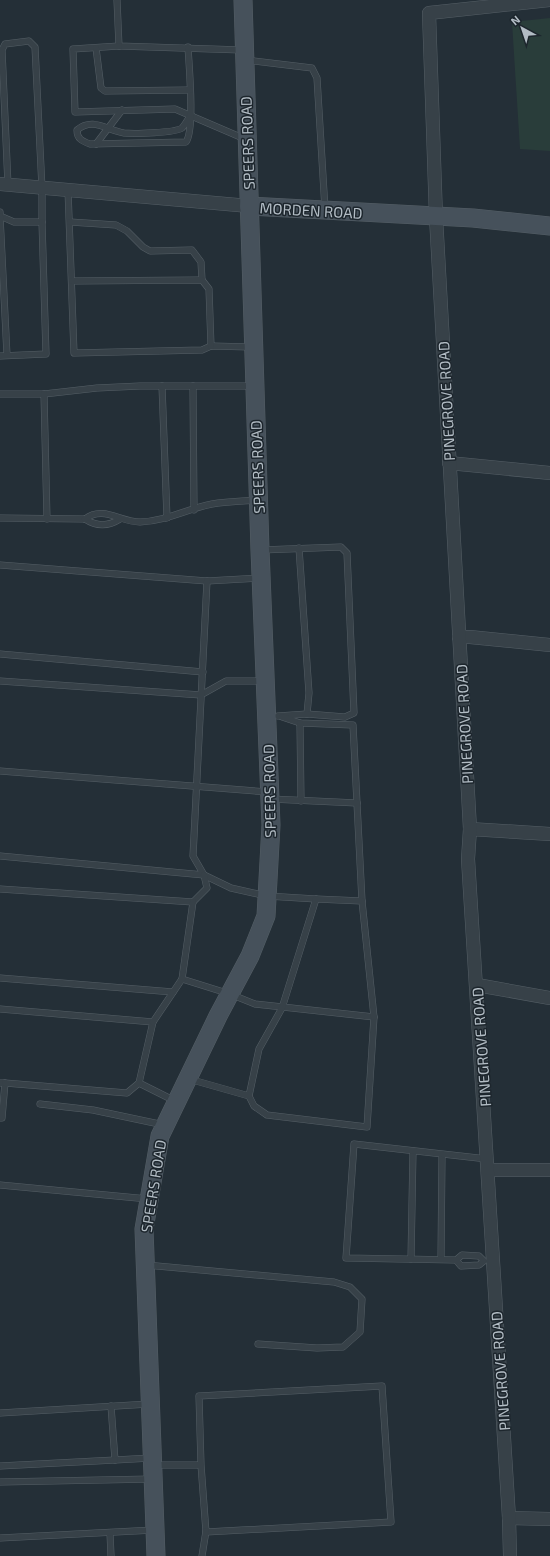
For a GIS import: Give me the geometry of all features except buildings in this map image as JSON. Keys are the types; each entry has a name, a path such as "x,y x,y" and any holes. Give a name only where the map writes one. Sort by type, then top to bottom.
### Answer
{"main road":[{"name":"SPEERS ROAD","path":"156,1556 144,1229 149,1199 160,1136 250,956 266,916 271,825 270,796 273,716 265,681 253,347 243,0"},
{"name":"MORDEN ROAD","path":"249,206 473,218 550,226"}],"street":[{"name":"PINEGROVE ROAD","path":"510,1556 509,1518 488,1261 489,1164 468,859 470,829 436,217 429,13 550,0"},
{"name":"MORDEN ROAD","path":"4,184 249,206"},
{"path":"449,463 550,473"},
{"path":"459,637 470,636 550,645"},
{"path":"470,829 550,834"},
{"path":"477,986 550,998"},
{"path":"489,1164 550,1170"},
{"path":"509,1518 550,1519"}],"lane":[{"path":"117,0 119,46"},
{"path":"0,356 46,354 42,188 35,47 29,41 5,44 2,50 4,184"},
{"path":"247,139 176,109 74,112 73,49 119,46 188,47 244,55 312,68 317,78 325,211"},
{"path":"188,47 191,115 188,138 186,142 90,144 81,140 77,136 77,130 84,125 96,123 124,133 174,131 182,128 191,115"},
{"path":"96,48 101,88 105,91 190,90"},
{"path":"96,144 122,110"},
{"path":"68,190 74,353 202,350 211,346 253,347"},
{"path":"0,212 3,325 7,355"},
{"path":"0,216 14,222 42,222"},
{"path":"70,222 116,225 127,231 143,247 150,251 192,250 201,262 202,280 208,289 211,346"},
{"path":"72,281 202,280"},
{"path":"162,386 167,518"},
{"path":"192,386 194,510"},
{"path":"0,394 44,394 97,388 255,386"},
{"path":"44,394 47,518"},
{"path":"85,519 92,514 110,514 120,519 140,522 167,518 212,504 258,500"},
{"path":"0,518 85,519 92,524 111,525 120,519"},
{"path":"260,550 341,547 347,553 354,713 345,717 307,714 273,716"},
{"path":"299,548 310,693 307,714"},
{"path":"0,565 207,581 261,578"},
{"path":"0,1118 2,1118 2,1083 127,1093 139,1083 153,1022 182,979 193,902 207,888 204,876 193,856 207,581"},
{"path":"0,654 203,672"},
{"path":"0,681 202,696 226,681 265,681"},
{"path":"273,716 300,723 354,725 362,901 374,1017 367,1127 267,1115 254,1106 249,1096 259,1049 282,1008 316,899"},
{"path":"300,723 301,801"},
{"path":"0,771 197,787 301,801 357,802"},
{"path":"0,856 204,876 231,888 267,896 362,901"},
{"path":"0,889 193,902"},
{"path":"0,978 173,992"},
{"path":"182,979 230,994 255,1004 374,1017"},
{"path":"0,1010 153,1022"},
{"path":"188,1078 249,1096"},
{"path":"139,1083 177,1102"},
{"path":"40,1104 93,1110 166,1125"},
{"path":"488,1261 479,1256 462,1255 456,1260 346,1258 354,1144 442,1155 489,1164"},
{"path":"410,1260 414,1151"},
{"path":"441,1260 442,1155"},
{"path":"0,1185 149,1199"},
{"path":"456,1260 461,1266 479,1265 488,1261"},
{"path":"145,1265 334,1282 350,1287 362,1299 360,1332 343,1347 317,1348 258,1344"},
{"path":"202,1556 206,1531 201,1465 199,1396 382,1386 391,1522 206,1531"},
{"path":"0,1413 151,1404"},
{"path":"111,1406 115,1460"},
{"path":"0,1466 115,1460 153,1467"},
{"path":"0,1482 153,1467 201,1465"},
{"path":"0,1538 155,1530"},
{"path":"110,1533 111,1556"}],"green space":[{"path":"550,18 550,151 520,149 512,22"}]}
